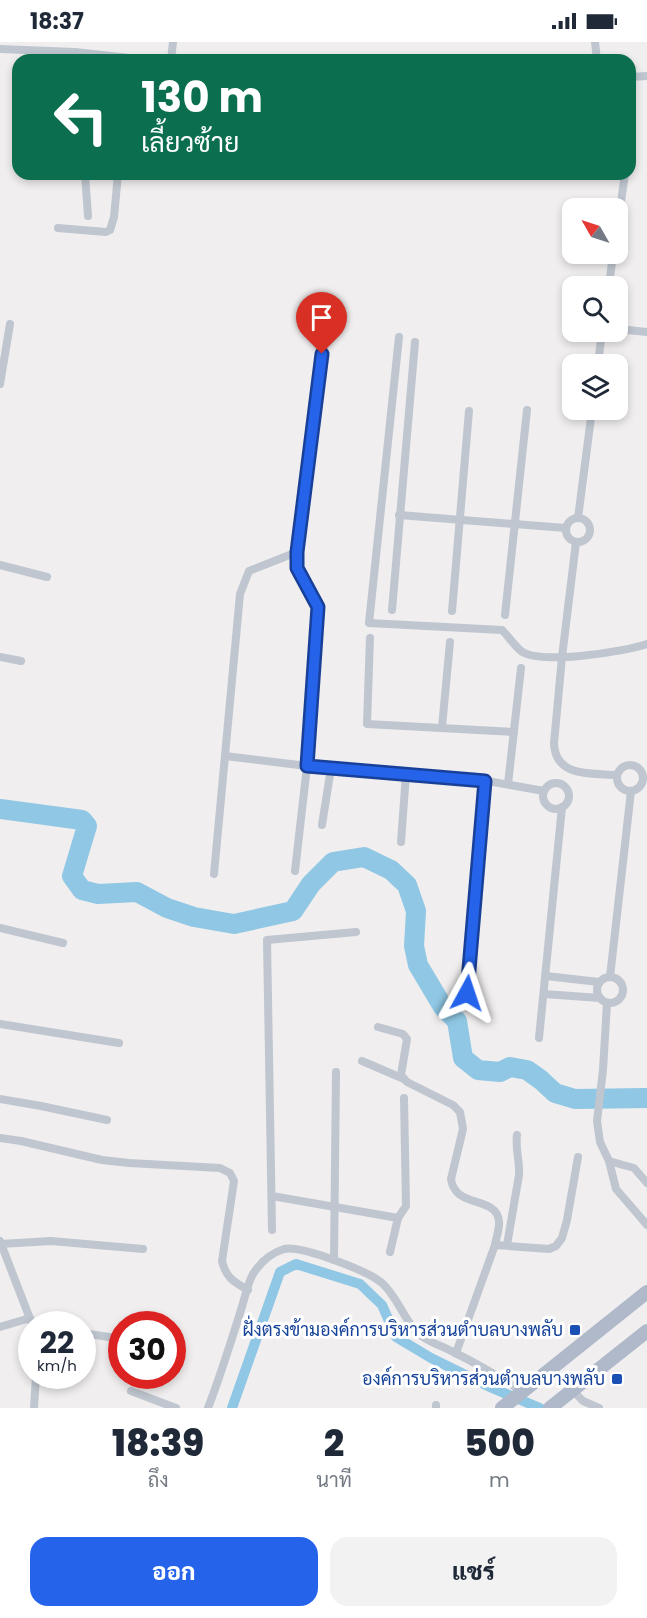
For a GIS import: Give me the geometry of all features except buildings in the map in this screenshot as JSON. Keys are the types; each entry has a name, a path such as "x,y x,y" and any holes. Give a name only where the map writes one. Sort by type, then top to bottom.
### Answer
{"main road":[{"path":"502,1408 647,1292"},
{"path":"551,1408 647,1331"}],"street":[{"path":"0,49 54,54"},
{"path":"86,180 88,216"},
{"path":"58,228 106,232 110,230 114,217 117,180"},
{"path":"622,198 624,180"},
{"path":"0,384 10,324"},
{"path":"628,330 647,332"},
{"path":"399,337 369,623 502,630 521,651 532,656 594,656 647,644"},
{"path":"392,610 415,342"},
{"path":"295,871 307,766 318,607 297,568 297,552 322,354"},
{"path":"505,615 527,410"},
{"path":"452,611 469,411"},
{"path":"578,518 591,420"},
{"path":"399,515 566,528"},
{"path":"582,518 588,524 589,536 583,541 576,542 569,539 566,528 570,521 582,518"},
{"path":"576,542 562,657 554,755 568,769 577,772 617,775"},
{"path":"214,874 240,594 249,571 297,552"},
{"path":"0,565 47,577"},
{"path":"370,638 367,724 514,732"},
{"path":"442,727 450,642"},
{"path":"0,657 21,661"},
{"path":"508,784 521,668"},
{"path":"225,756 307,766 485,781 544,791"},
{"path":"630,765 639,769 643,776 638,788 631,791 620,786 617,775 622,768 630,765"},
{"path":"322,825 331,768"},
{"path":"401,842 406,774"},
{"path":"467,993 485,781"},
{"path":"550,784 562,784 566,787 569,799 562,807 556,809 548,807 543,799 544,791 550,784"},
{"path":"610,977 631,791"},
{"path":"539,1038 562,807"},
{"path":"0,928 63,943"},
{"path":"272,1230 267,940 356,932"},
{"path":"546,976 599,982"},
{"path":"544,994 603,1000 616,1002 623,991 621,983 606,977 599,982 597,990 603,1000 603,1070 597,1121 600,1142 609,1161 616,1189 647,1225"},
{"path":"0,1024 118,1043"},
{"path":"378,1027 403,1034 407,1040 401,1075 404,1079"},
{"path":"362,1060 404,1079 413,1086 453,1105 460,1112 463,1129 451,1179 452,1187 462,1197 488,1206 496,1212 500,1221 495,1245 456,1353"},
{"path":"334,1260 336,1072"},
{"path":"390,1252 398,1218 406,1206 404,1098"},
{"path":"0,1099 107,1120"},
{"path":"507,1245 520,1166 516,1145 517,1135"},
{"path":"0,1138 111,1161 220,1168 230,1173 234,1181 222,1261 224,1271 232,1281 248,1290"},
{"path":"495,1245 549,1250 556,1246 562,1238 567,1221 578,1156"},
{"path":"609,1161 634,1168 647,1183"},
{"path":"272,1196 398,1218"},
{"path":"27,1311 0,1243 51,1241 143,1249"},
{"path":"208,1408 252,1276 273,1254 287,1248 303,1250 334,1260 382,1282 412,1327 429,1341 456,1353 519,1394"},
{"path":"0,1327 18,1324"},
{"path":"34,1408 35,1389"},
{"path":"130,1391 176,1408"},
{"path":"573,1391 583,1401 598,1408"}],"waterway":[{"path":"0,809 82,820 87,826 72,876 82,890 98,894 137,892 167,908 194,917 234,924 293,911 311,884 333,862 364,857 391,870 407,885 416,911 414,946 418,965 443,1007 457,1021 463,1058 478,1070 500,1072 510,1067 527,1070 555,1093 575,1099 647,1098"},
{"path":"232,1408 280,1272 296,1264 360,1284 382,1305 396,1337 431,1358 492,1388 540,1408"}],"place":[{"name":"ฝั่งตรงข้ามองค์การบริหารส่วนตำบลบางพลับ","path":"575,1330"},
{"name":"องค์การบริหารส่วนตำบลบางพลับ","path":"617,1379"}],"route":[{"path":"322,354 297,552 297,568 318,607 307,766 485,781 467,993"}]}
